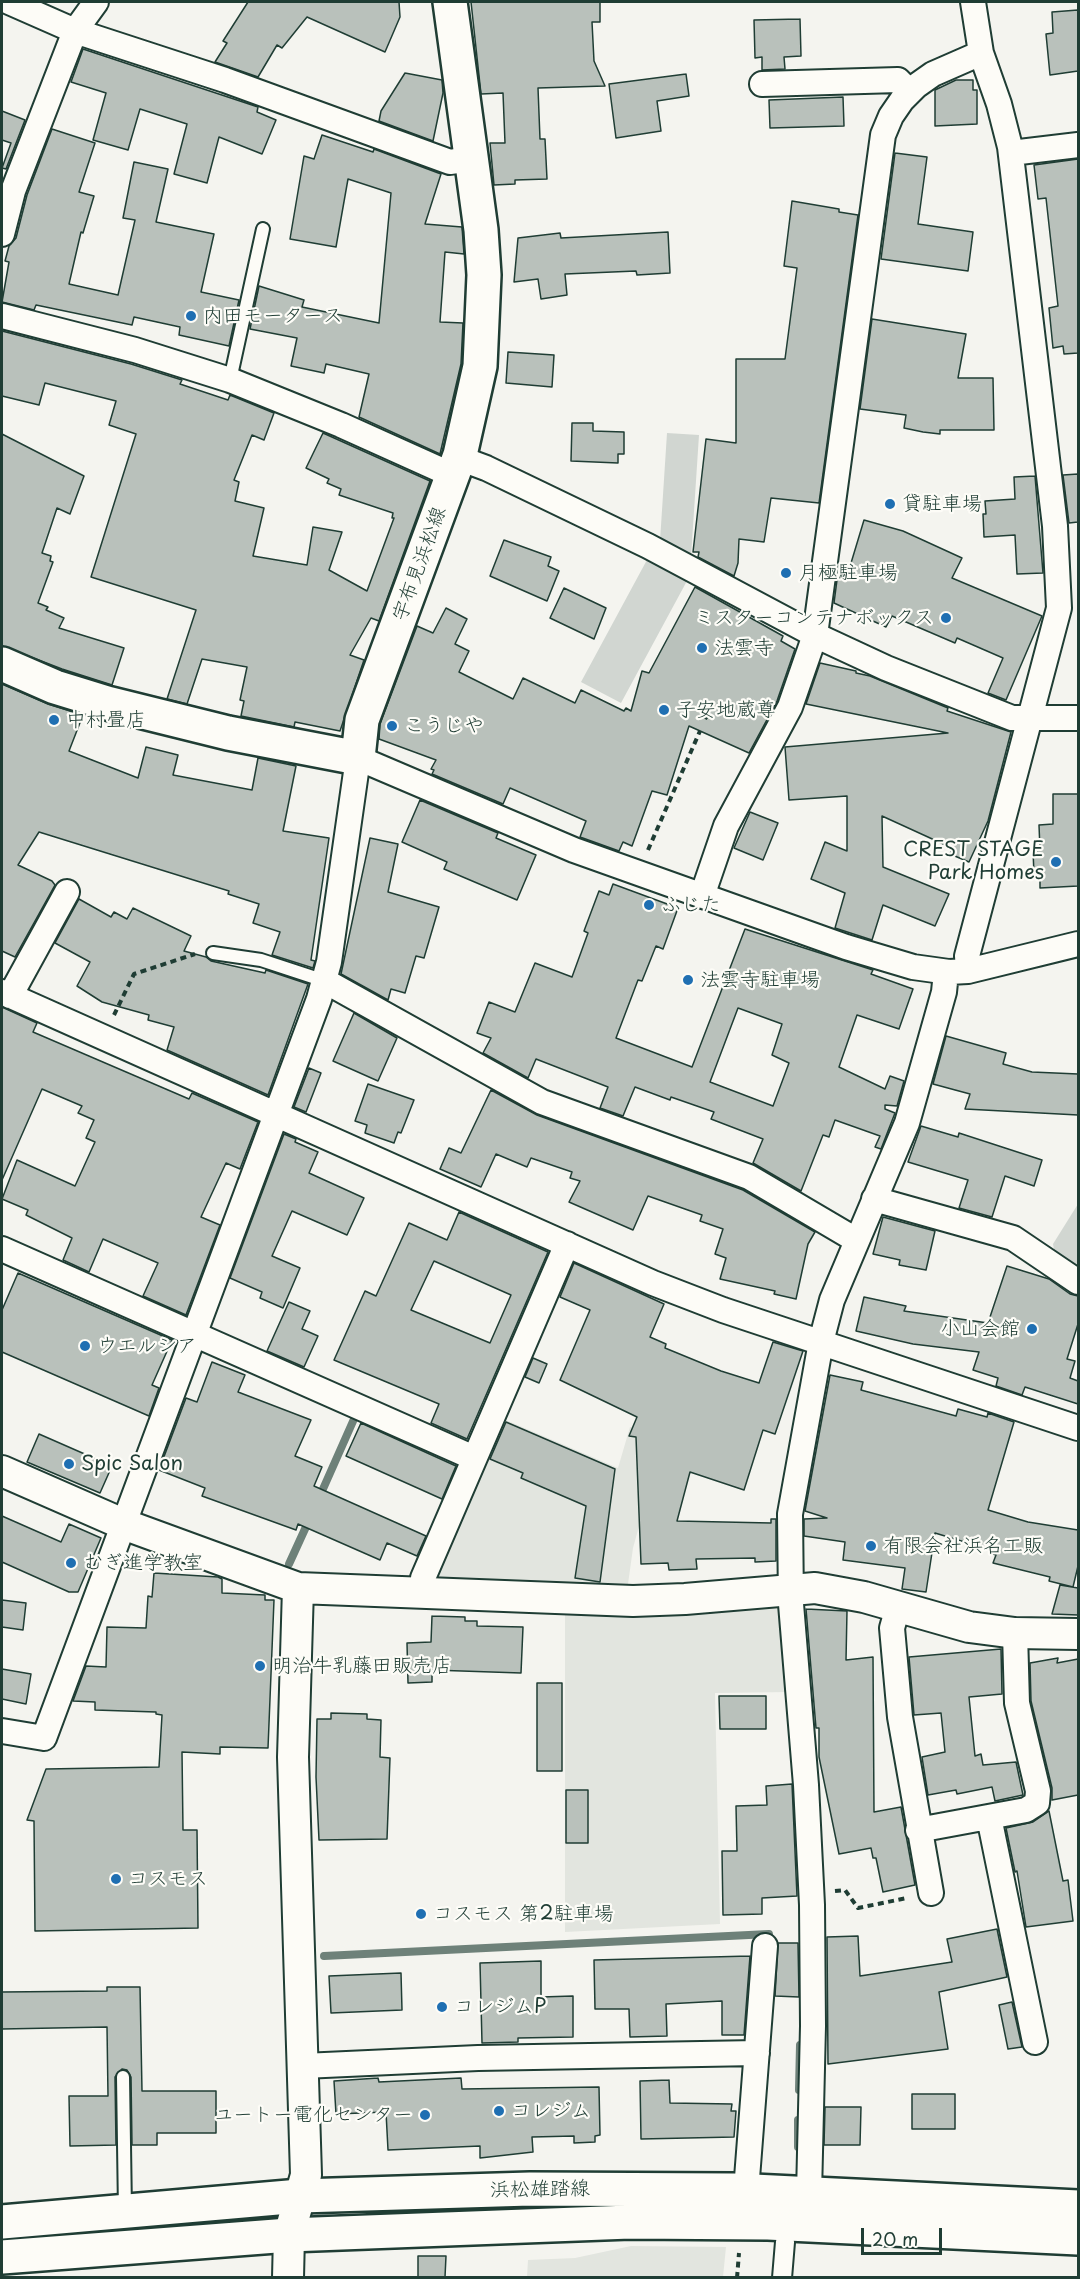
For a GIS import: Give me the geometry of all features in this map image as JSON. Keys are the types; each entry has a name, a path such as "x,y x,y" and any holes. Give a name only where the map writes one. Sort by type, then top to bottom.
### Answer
{"main road":[{"name":"宇布見浜松線","path":"358,758 362,720 455,467 476,389 484,321 482,230 450,2"},
{"path":"2,664 56,687 108,703 228,733 358,758"},
{"name":"浜松雄踏線","path":"2,2222 300,2196 540,2189 746,2191 1078,2207"},
{"name":"浜松雄踏線","path":"2,2257 289,2235 562,2223 699,2222 1078,2238"}],"street":[{"path":"9,2 75,31 225,80 450,162 471,159"},
{"path":"2,234 13,191 75,31 96,2"},
{"path":"809,2194 813,2026 811,1892 806,1785 790,1588 790,1514 821,1342 832,1300 907,1123 944,992 967,956 1059,608 1055,526 1011,153 999,104 981,53 973,2"},
{"path":"702,896 726,826 790,707 814,635 883,135 891,116 910,92 933,74 981,53"},
{"path":"762,84 898,80 910,92"},
{"path":"1011,153 1078,145"},
{"path":"2,316 135,350 230,380 341,425 455,467 486,468 648,546 814,635 886,668 1012,718 1078,718"},
{"path":"2,1731 44,1738 325,981 358,758 574,850 879,958 957,971 1078,944"},
{"path":"68,892 6,994 688,1297 1078,1428"},
{"path":"325,981 542,1102 749,1177 856,1240"},
{"path":"874,1199 889,1206 1013,1238 1078,1282"},
{"path":"422,1594 423,1578 567,1244"},
{"path":"2,1249 474,1458"},
{"path":"2,1471 123,1524 298,1588 659,1601 790,1588 840,1591 969,1627 1015,1633 1078,1634"},
{"path":"288,2277 289,2235 306,2175 293,1757 298,1588"},
{"path":"898,1607 892,1628 900,1717 918,1830 931,1893"},
{"path":"918,1830 1026,1810 1037,1803 1038,1791 1017,1703 1015,1633"},
{"path":"989,1817 1035,2042"},
{"path":"746,2191 765,1946"},
{"path":"303,2066 478,2058 757,2054"},
{"path":"782,2277 785,2242"}],"lane":[{"path":"230,380 263,229"},
{"path":"213,953 261,960 325,981"},
{"path":"123,2078 125,2211"}],"path":[{"path":"705,719 709,713"},
{"path":"639,873 700,731"},
{"path":"103,1037 134,974 188,956 213,953"},
{"path":"858,1908 931,1893"},
{"path":"737,2277 740,2247"}],"shaded area":[{"path":"667,433 699,435 691,557 660,541"},
{"path":"648,558 688,579 621,703 581,682"},
{"path":"1078,1204 1078,1274 1055,1255 1053,1244"},
{"path":"501,1418 618,1468 630,1427 664,1436 633,1548 628,1584 438,1578 434,1572"},
{"path":"776,1606 783,1612 790,1692 715,1693 720,1924 565,1932 565,1615 660,1617"},
{"path":"631,2246 726,2247 723,2277 527,2277 528,2260 575,2258"}],"building":[{"path":"248,2 399,2 400,17 385,52 307,17 282,48 277,45 258,77 215,62 227,43 223,41"},
{"path":"471,2 600,2 600,22 592,22 594,61 605,86 538,88 540,139 545,139 547,179 515,180 515,184 494,185 490,143 505,143 503,93 481,94"},
{"path":"1078,10 1078,71 1050,75 1046,34 1053,33 1052,12"},
{"path":"800,19 801,56 784,57 785,69 762,70 762,57 755,58 754,20"},
{"path":"83,49 258,107 257,112 276,120 262,154 219,137 207,183 174,174 187,124 140,109 128,150 93,140 106,93 71,82"},
{"path":"405,73 442,80 443,93 433,141 379,121 381,111"},
{"path":"686,74 689,96 657,101 661,131 616,138 609,84"},
{"path":"956,80 973,80 973,90 977,90 977,124 935,126 935,90"},
{"path":"843,97 844,126 770,128 769,100"},
{"path":"2,111 25,120 6,169 2,168 11,143 2,140"},
{"path":"52,129 95,143 79,192 94,196 83,233 81,232 69,284 118,295 135,220 123,218 134,162 168,169 156,222 214,234 201,292 239,300 229,346 179,335 180,327 134,317 132,325 36,305 34,310 2,302 9,262 5,261 9,246 16,238 27,195"},
{"path":"322,135 373,152 374,149 441,174 425,224 462,227 464,254 445,252 440,322 463,323 461,364 440,454 359,417 369,374 326,364 324,373 291,366 297,338 250,329 259,286 304,300 302,307 379,323 391,193 348,179 336,247 290,239 304,156 314,159"},
{"path":"895,153 927,157 918,224 973,232 968,271 881,259"},
{"path":"1078,159 1078,353 1064,354 1063,346 1053,348 1049,308 1058,306 1046,198 1038,199 1034,165"},
{"path":"792,201 839,209 839,212 858,215 819,503 771,498 764,542 739,539 738,563 734,576 698,557 699,552 693,552 706,439 736,443 736,359 785,359 797,268 784,266"},
{"path":"668,232 670,273 637,275 636,271 565,274 567,295 541,299 538,279 514,282 518,238 560,233 561,238"},
{"path":"872,319 966,334 958,378 993,378 994,430 940,430 940,434 923,432 904,428 906,415 860,409"},
{"path":"2,331 131,364 182,380 180,384 228,400 230,395 274,413 264,440 252,435 234,480 239,482 235,501 264,508 253,556 307,565 313,527 342,532 329,570 367,591 394,518 392,518 393,513 339,495 341,489 327,483 329,479 306,468 323,433 430,481 379,621 371,618 350,655 364,660 340,731 295,722 294,727 241,716 244,701 240,700 247,667 202,659 187,704 167,699 196,610 91,577 136,434 109,425 116,401 45,383 39,405 2,396"},
{"path":"508,352 554,355 552,387 506,383"},
{"path":"572,423 593,423 593,431 624,432 624,454 618,454 618,463 571,461"},
{"path":"2,434 84,476 70,514 57,508 42,553 51,556 50,561 53,562 38,603 48,607 46,610 64,618 59,628 124,648 112,685 2,646"},
{"path":"1078,474 1078,522 1069,523 1063,475"},
{"path":"1035,476 1043,573 1017,574 1015,535 984,537 985,501 1015,499 1014,477"},
{"path":"864,520 903,531 962,558 952,578 1042,616 1006,700 988,693 1003,658 957,638 955,643 892,616 886,627 834,603 837,580 842,570 848,573"},
{"path":"504,540 551,557 548,566 559,571 547,601 490,576"},
{"path":"695,587 783,636 781,641 795,649 777,701 749,753 689,726 667,795 652,791 632,846 623,842 619,851 580,837 586,821 510,788 503,804 432,774 434,770 431,769 436,760 379,739 380,724 417,626 433,633 446,608 467,619 455,644 469,651 459,672 513,699 523,678 575,703 581,690 624,711 626,708 631,711 642,671 649,673"},
{"path":"564,588 606,608 594,639 550,618"},
{"path":"820,663 870,676 948,708 947,711 1011,732 988,821 969,862 950,854 952,848 882,816 883,867 949,894 935,926 883,905 872,940 835,928 845,893 811,879 825,842 847,851 847,796 789,800 785,747 948,733 806,704"},
{"path":"2,684 48,704 83,715 69,751 138,778 146,747 178,755 173,775 252,790 258,758 296,766 283,831 329,838 311,960 315,961 313,968 272,955 280,932 253,923 259,904 228,894 229,891 39,832 18,865 52,881 55,885 15,957 2,951"},
{"name":"CREST STAGE Park Homes","path":"1053,794 1078,794 1078,886 1040,888 1040,873 1034,874 1033,851 1040,850 1039,825 1053,824"},
{"path":"420,800 498,833 496,838 536,855 517,900 444,869 447,862 402,842"},
{"path":"750,812 778,823 763,860 734,848"},
{"path":"370,838 398,844 388,892 439,907 424,958 416,956 405,993 391,989 388,1000 341,974"},
{"path":"613,884 678,908 663,949 656,946 642,981 638,980 616,1038 692,1067 745,929 873,970 871,974 913,989 899,1029 857,1015 839,1067 885,1089 890,1076 904,1081 897,1106 885,1105 885,1109 895,1113 881,1149 875,1147 880,1136 835,1120 829,1137 823,1135 801,1191 753,1163 763,1139 711,1119 714,1112 671,1097 670,1100 635,1087 623,1116 600,1108 608,1087 536,1059 528,1078 483,1053 491,1038 477,1033 489,1002 515,1012 535,963 572,977 588,933 584,931 599,891 609,895","holes":["738,1008 782,1024 772,1055 789,1063 773,1106 710,1082"]},
{"path":"79,899 111,917 114,912 127,919 133,908 191,936 184,951 206,957 211,961 265,973 266,970 308,984 268,1095 167,1050 174,1027 148,1020 149,1015 102,1002 77,986 90,962 55,943"},
{"path":"2,1007 37,1023 33,1032 189,1099 192,1093 258,1122 240,1169 226,1163 201,1217 220,1225 186,1315 143,1296 158,1263 103,1239 89,1272 63,1260 72,1238 26,1215 28,1210 2,1199 17,1160 75,1186 95,1142 86,1138 94,1120 78,1113 82,1106 42,1089 2,1180"},
{"path":"354,1013 397,1038 378,1081 333,1061"},
{"path":"946,1036 1006,1053 1003,1064 1032,1072 1078,1074 1078,1115 965,1109 970,1094 933,1084"},
{"path":"309,1068 321,1073 306,1112 294,1107"},
{"path":"368,1084 414,1100 401,1133 398,1132 394,1143 365,1133 367,1125 355,1121"},
{"path":"491,1090 537,1115 743,1190 815,1232 808,1244 796,1299 774,1294 775,1291 720,1279 726,1258 715,1254 723,1229 700,1221 702,1215 648,1196 633,1230 569,1202 580,1181 570,1178 572,1172 531,1158 527,1167 496,1154 481,1187 440,1169 449,1148 461,1153"},
{"path":"921,1126 958,1137 959,1133 1042,1160 1034,1186 1005,1176 992,1217 959,1208 968,1180 908,1162"},
{"path":"284,1134 296,1139 295,1142 318,1152 309,1173 364,1198 347,1235 292,1211 272,1256 300,1268 283,1308 260,1298 262,1292 230,1278"},
{"path":"459,1212 548,1252 467,1439 431,1423 439,1404 334,1360 365,1291 376,1296 409,1223 447,1240","holes":["434,1261 511,1295 490,1343 411,1310"]},
{"path":"883,1217 935,1231 926,1270 899,1265 900,1260 873,1254"},
{"path":"574,1263 664,1304 650,1337 666,1344 665,1348 721,1371 759,1383 773,1342 803,1351 775,1434 763,1430 744,1490 690,1472 677,1521 771,1523 771,1519 776,1519 776,1561 755,1562 755,1558 696,1559 697,1569 669,1570 668,1563 641,1564 636,1437 629,1436 637,1417 560,1380 590,1310 560,1297"},
{"name":"小山会館","path":"1007,1266 1049,1279 1070,1294 1078,1296 1078,1324 1067,1359 1075,1361 1070,1378 1078,1381 1078,1404 1025,1387 1022,1395 996,1386 998,1378 973,1370 979,1352 913,1344 856,1331 864,1297 906,1306 904,1311 988,1323"},
{"name":"ウエルシア","path":"18,1273 172,1340 152,1385 159,1388 149,1416 2,1352 2,1310"},
{"path":"289,1302 310,1311 302,1329 318,1336 304,1367 267,1351"},
{"path":"533,1358 547,1364 539,1383 525,1377"},
{"path":"212,1362 245,1375 238,1392 311,1420 295,1456 322,1467 314,1486 426,1536 417,1556 387,1543 380,1560 298,1524 296,1530 202,1496 205,1488 159,1470 186,1398 197,1402"},
{"path":"830,1375 863,1382 861,1390 956,1416 958,1409 987,1417 988,1413 1014,1422 988,1510 1028,1522 1078,1530 1078,1566 1073,1587 1049,1581 1050,1577 993,1563 996,1555 990,1553 991,1550 935,1533 926,1592 902,1589 905,1568 843,1560 845,1542 804,1536 804,1519 827,1518 805,1511"},
{"path":"506,1422 615,1469 600,1582 575,1578 586,1506 521,1478 523,1473 490,1459"},
{"path":"361,1423 456,1466 442,1499 346,1456"},
{"name":"Spic Salon","path":"39,1434 112,1466 100,1493 27,1462"},
{"path":"2,1516 61,1542 69,1524 101,1538 78,1592 69,1592 2,1562"},
{"path":"154,1573 218,1577 222,1579 222,1593 265,1595 265,1600 274,1600 268,1748 220,1747 220,1754 182,1752 183,1830 197,1830 198,1928 35,1931 34,1821 27,1820 46,1769 159,1767 162,1715 156,1712 95,1710 95,1702 73,1701 86,1666 106,1667 107,1627 146,1628 148,1596 152,1597"},
{"path":"1060,1585 1078,1588 1078,1615 1052,1614"},
{"path":"2,1600 26,1603 23,1630 2,1627"},
{"path":"806,1609 847,1611 846,1660 873,1657 874,1812 901,1807 915,1885 883,1892 876,1858 873,1858 871,1848 839,1854 819,1757 819,1728 816,1728"},
{"path":"432,1616 465,1617 465,1621 477,1621 477,1626 523,1627 521,1673 432,1670 432,1682 408,1683 407,1643 431,1642"},
{"path":"1001,1649 1002,1694 969,1697 975,1756 981,1754 983,1765 1016,1762 1023,1795 995,1801 992,1787 957,1794 956,1790 928,1795 922,1757 945,1752 941,1713 914,1715 909,1657"},
{"path":"1058,1658 1057,1663 1078,1659 1078,1795 1052,1800 1052,1788 1031,1701 1030,1663"},
{"path":"2,1669 31,1674 26,1704 2,1699"},
{"path":"537,1683 562,1683 562,1771 537,1771"},
{"path":"719,1696 766,1696 766,1729 720,1729"},
{"path":"331,1713 367,1714 367,1719 381,1720 380,1757 390,1758 387,1839 319,1840 316,1777 317,1719 331,1719"},
{"path":"792,1784 797,1896 762,1898 762,1914 723,1915 722,1851 737,1851 736,1806 767,1805 766,1786"},
{"path":"566,1790 588,1790 588,1843 566,1843"},
{"path":"1049,1811 1063,1881 1068,1880 1073,1921 1026,1927 1017,1871 1015,1872 1006,1828 1033,1822"},
{"path":"997,1929 1007,1977 939,1992 948,2049 828,2064 827,1937 858,1936 860,1976 952,1962 947,1939"},
{"path":"778,1943 798,1943 799,1997 775,1996"},
{"path":"750,1956 744,2035 722,2035 722,2001 666,2004 667,2036 630,2037 629,2009 595,2009 594,1960"},
{"path":"541,1961 541,1997 573,1996 573,2037 518,2038 518,2042 482,2043 480,1963"},
{"path":"401,1973 402,2010 331,2013 329,1976"},
{"path":"107,1987 140,1987 142,2091 216,2091 216,2133 157,2133 157,2145 132,2145 131,2077 127,2070 122,2069 115,2077 116,2145 70,2146 69,2096 108,2096 107,2027 2,2029 2,1992 107,1991"},
{"path":"1012,2002 1022,2047 1008,2049 999,2005"},
{"path":"378,2078 379,2082 461,2078 462,2089 599,2087 600,2135 595,2136 595,2142 574,2143 574,2136 532,2137 533,2152 480,2158 480,2146 388,2150 386,2112 336,2114 334,2081"},
{"path":"669,2080 670,2103 732,2104 731,2111 736,2111 734,2137 641,2139 640,2081"},
{"path":"912,2094 955,2094 955,2129 912,2129"},
{"path":"825,2107 861,2107 860,2145 824,2145"},
{"path":"418,2256 446,2256 445,2277 418,2277"}],"waterway":[{"path":"319,1498 354,1419"},
{"path":"289,1564 310,1518"},
{"path":"324,1956 769,1934"},
{"path":"799,2090 800,2045"},
{"path":"798,2120 798,2147"}],"place":[{"name":"内田モータース","path":"191,316"},
{"name":"貸駐車場","path":"890,504"},
{"name":"月極駐車場","path":"786,573"},
{"name":"ミスターコンテナボックス","path":"946,618"},
{"name":"法雲寺","path":"702,648"},
{"name":"子安地蔵尊","path":"664,710"},
{"name":"中村畳店","path":"54,720"},
{"name":"こうじや","path":"392,726"},
{"name":"CREST STAGE Park Homes","path":"1056,862"},
{"name":"ふじた","path":"649,905"},
{"name":"法雲寺駐車場","path":"688,980"},
{"name":"小山会館","path":"1032,1329"},
{"name":"ウエルシア","path":"85,1346"},
{"name":"Spic Salon","path":"69,1464"},
{"name":"有限会社浜名工販","path":"871,1546"},
{"name":"むぎ進学教室","path":"71,1563"},
{"name":"明治牛乳藤田販売店","path":"260,1666"},
{"name":"コスモス","path":"116,1879"},
{"name":"コスモス 第2駐車場","path":"421,1914"},
{"name":"コレジムP","path":"442,2007"},
{"name":"コレジム","path":"499,2111"},
{"name":"ユートー電化センター","path":"425,2115"}]}
